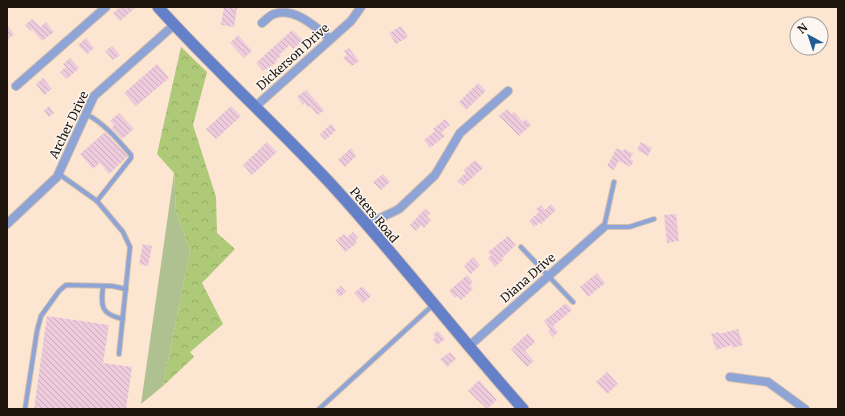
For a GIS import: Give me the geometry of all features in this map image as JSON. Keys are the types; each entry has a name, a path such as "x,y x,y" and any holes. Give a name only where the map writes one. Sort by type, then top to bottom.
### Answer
{"street":[{"path":"16,86 106,7"},
{"name":"Peters Road","path":"158,7 195,47 256,106 331,184 468,347 523,409"},
{"name":"Dickerson Drive","path":"256,106 351,21 361,7"},
{"path":"262,23 274,14 286,12 308,21 330,39"},
{"name":"Archer Drive","path":"7,224 57,177 94,96 174,25"},
{"path":"366,225 399,209 435,175 460,133 508,91"},
{"name":"Diana Drive","path":"468,347 604,227"},
{"path":"730,377 768,382 805,409"}],"lane":[{"path":"86,114 94,118 131,155 129,161 96,201"},
{"path":"59,174 96,201 128,239 130,247 119,354"},
{"path":"614,182 604,227 629,227 654,219"},
{"path":"521,247 548,277 574,302"},
{"path":"26,409 36,331 44,311 59,291 66,285 112,286 126,289"},
{"path":"103,286 101,301 103,308 112,317 123,319"},
{"path":"319,409 433,305"}],"green space":[{"path":"181,47 207,72 193,125 216,197 217,233 235,249 202,283 223,324 190,352 194,357 163,386 190,251 176,211 174,173 157,154"},
{"path":"174,173 176,211 190,251 163,386 141,404"}],"building":[{"path":"120,7 136,7 120,21 113,13"},
{"path":"224,7 237,8 234,27 221,25"},
{"path":"32,19 40,27 46,22 54,32 42,41 32,29 31,31 25,25"},
{"path":"7,25 14,34 7,40"},
{"path":"401,26 408,37 396,44 389,33"},
{"path":"292,30 303,40 293,49 290,45 280,54 281,56 276,60 277,62 263,71 256,63"},
{"path":"238,35 252,51 244,58 230,43"},
{"path":"86,38 94,48 87,54 78,45"},
{"path":"112,46 120,55 113,60 105,51"},
{"path":"349,48 359,61 352,66 343,58 347,55 344,51"},
{"path":"70,58 79,68 67,79 60,72 66,67 63,64"},
{"path":"157,64 169,78 136,106 124,93"},
{"path":"43,78 52,89 44,95 36,84"},
{"path":"478,83 486,91 466,110 459,102"},
{"path":"306,90 324,110 318,115 310,106 308,108 305,103 303,105 297,97"},
{"path":"49,106 54,113 49,117 44,111"},
{"path":"231,106 241,116 216,139 206,129"},
{"path":"507,109 511,114 514,112 523,122 526,119 531,125 519,136 499,116"},
{"path":"119,113 134,129 122,139 111,128 114,125 110,121"},
{"path":"445,119 450,125 442,132 445,136 430,148 424,140 435,131 433,129"},
{"path":"331,124 336,130 325,140 320,134"},
{"path":"105,132 128,156 109,174 100,163 93,169 80,154"},
{"path":"267,142 277,152 252,175 243,165"},
{"path":"641,142 652,148 648,156 637,150"},
{"path":"351,148 356,156 345,167 338,160"},
{"path":"617,148 633,153 630,159 634,161 630,167 619,161 614,170 607,166"},
{"path":"475,160 483,168 463,186 457,181 466,173 464,170"},
{"path":"383,174 390,182 381,190 373,182"},
{"path":"551,204 556,210 541,224 540,222 534,227 529,221 539,212 536,209 541,205 545,210"},
{"path":"425,209 430,213 427,217 431,220 424,228 421,225 416,231 410,225"},
{"path":"676,214 679,241 667,243 664,215"},
{"path":"353,232 358,238 355,241 357,243 345,252 336,240 344,234 347,237"},
{"path":"508,236 516,245 495,267 488,258 491,256 488,252"},
{"path":"143,244 152,246 148,266 139,264"},
{"path":"473,257 480,265 471,274 464,266"},
{"path":"597,273 605,283 588,297 580,287"},
{"path":"467,275 473,282 470,285 473,289 461,300 458,296 455,298 449,291"},
{"path":"341,286 346,292 340,297 335,291"},
{"path":"362,286 371,296 363,303 354,293"},
{"path":"566,303 572,310 553,326 558,332 553,337 548,331 550,329 544,321"},
{"path":"47,316 109,325 103,363 132,367 126,409 34,409"},
{"path":"738,329 743,345 732,348 732,345 716,350 711,334 719,332 719,334"},
{"path":"438,331 445,339 437,345 433,340 435,338 433,335"},
{"path":"528,333 535,342 525,351 534,361 527,367 511,349"},
{"path":"450,352 456,359 447,367 440,359"},
{"path":"607,372 618,384 607,394 596,382"},
{"path":"479,380 497,400 487,409 468,391"}]}
